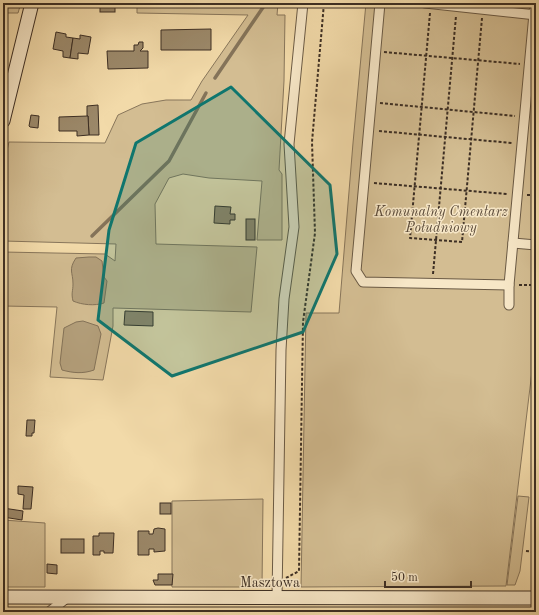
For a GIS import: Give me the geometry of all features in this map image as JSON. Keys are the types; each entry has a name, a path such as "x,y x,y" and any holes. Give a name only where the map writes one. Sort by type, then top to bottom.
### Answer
{"street":[{"path":"3,121 32,3"},
{"path":"277,598 281,350 284,299 294,227 290,144 303,3"},
{"path":"380,3 356,271 363,282 509,285"},
{"path":"428,3 535,15"},
{"path":"509,305 509,285 535,3"},
{"path":"513,243 536,246"},
{"path":"49,612 69,596"},
{"name":"Masztowa","path":"3,597 536,598"}],"path":[{"path":"278,581 299,571 303,322 315,233 312,142 324,3"},
{"path":"428,3 426,56 410,238 462,242 483,9"},
{"path":"432,283 457,6"},
{"path":"375,51 529,65"},
{"path":"371,103 524,117"},
{"path":"368,130 522,143"},
{"path":"364,182 517,195 536,195"},
{"path":"509,285 536,285"},
{"path":"526,551 536,552"}],"highlighted area":[{"path":"231,87 330,185 337,254 303,332 172,376 98,320 109,230 136,143"}],"green space":[{"path":"3,3 21,3 18,13 3,13"},
{"path":"137,3 278,3 277,15 285,15 284,81 279,170 282,174 282,240 257,240 262,181 209,178 183,174 169,178 155,204 156,244 257,247 251,312 113,308 113,326 103,380 50,377 57,307 3,306 3,252 105,254 115,261 116,244 3,241 3,167 9,142 105,143 118,115 142,104 166,100 191,100 202,81 248,15 137,13"},
{"name":"Komunalny Cmentarz Południowy","path":"366,3 536,3 536,338 506,586 301,587 306,313 339,313"},
{"path":"518,496 529,497 520,571 515,585 507,585"},
{"path":"263,499 262,587 172,587 172,501"},
{"path":"3,520 45,523 45,587 3,587"},
{"path":"61,608 536,608 536,612 57,612"}],"shaded area":[{"path":"96,257 102,261 104,277 107,281 104,303 97,305 88,305 73,301 72,265 76,258"},
{"path":"83,321 98,326 101,334 94,370 78,373 62,370 60,363 64,328 76,322"}],"building":[{"path":"100,3 115,3 115,12 100,12"},
{"path":"211,29 211,50 161,50 161,30"},
{"path":"56,32 66,34 66,37 73,38 70,58 63,57 63,51 53,49"},
{"path":"80,35 91,37 88,54 78,53 78,59 70,58 73,38 80,39"},
{"path":"139,42 143,42 143,48 140,51 148,51 148,68 108,69 107,51 134,51 134,45 138,45"},
{"path":"98,105 99,135 89,135 87,106"},
{"path":"31,115 39,116 38,128 29,126"},
{"path":"88,116 89,135 77,136 77,131 59,131 59,117"},
{"path":"215,206 231,207 230,214 235,214 235,220 230,220 230,224 214,223"},
{"path":"246,219 255,219 255,240 246,240"},
{"path":"125,311 153,312 153,326 124,325"},
{"path":"27,420 35,420 34,433 32,433 32,436 26,436"},
{"path":"18,486 33,487 31,509 23,509 24,495 18,494"},
{"path":"160,503 171,503 171,514 160,514"},
{"path":"3,508 23,511 22,520 3,517"},
{"path":"154,529 165,529 165,551 154,552 154,549 149,549 149,555 138,555 138,531 149,531 149,534 153,534"},
{"path":"99,533 114,533 113,553 104,553 104,551 100,551 100,555 93,555 93,536 99,536"},
{"path":"61,539 84,539 84,553 61,553"},
{"path":"47,564 57,565 57,574 47,573"},
{"path":"158,574 173,574 172,585 155,585 153,580 158,580"}],"waterway":[{"path":"215,78 266,3"},
{"path":"92,236 169,161 206,93"}]}
